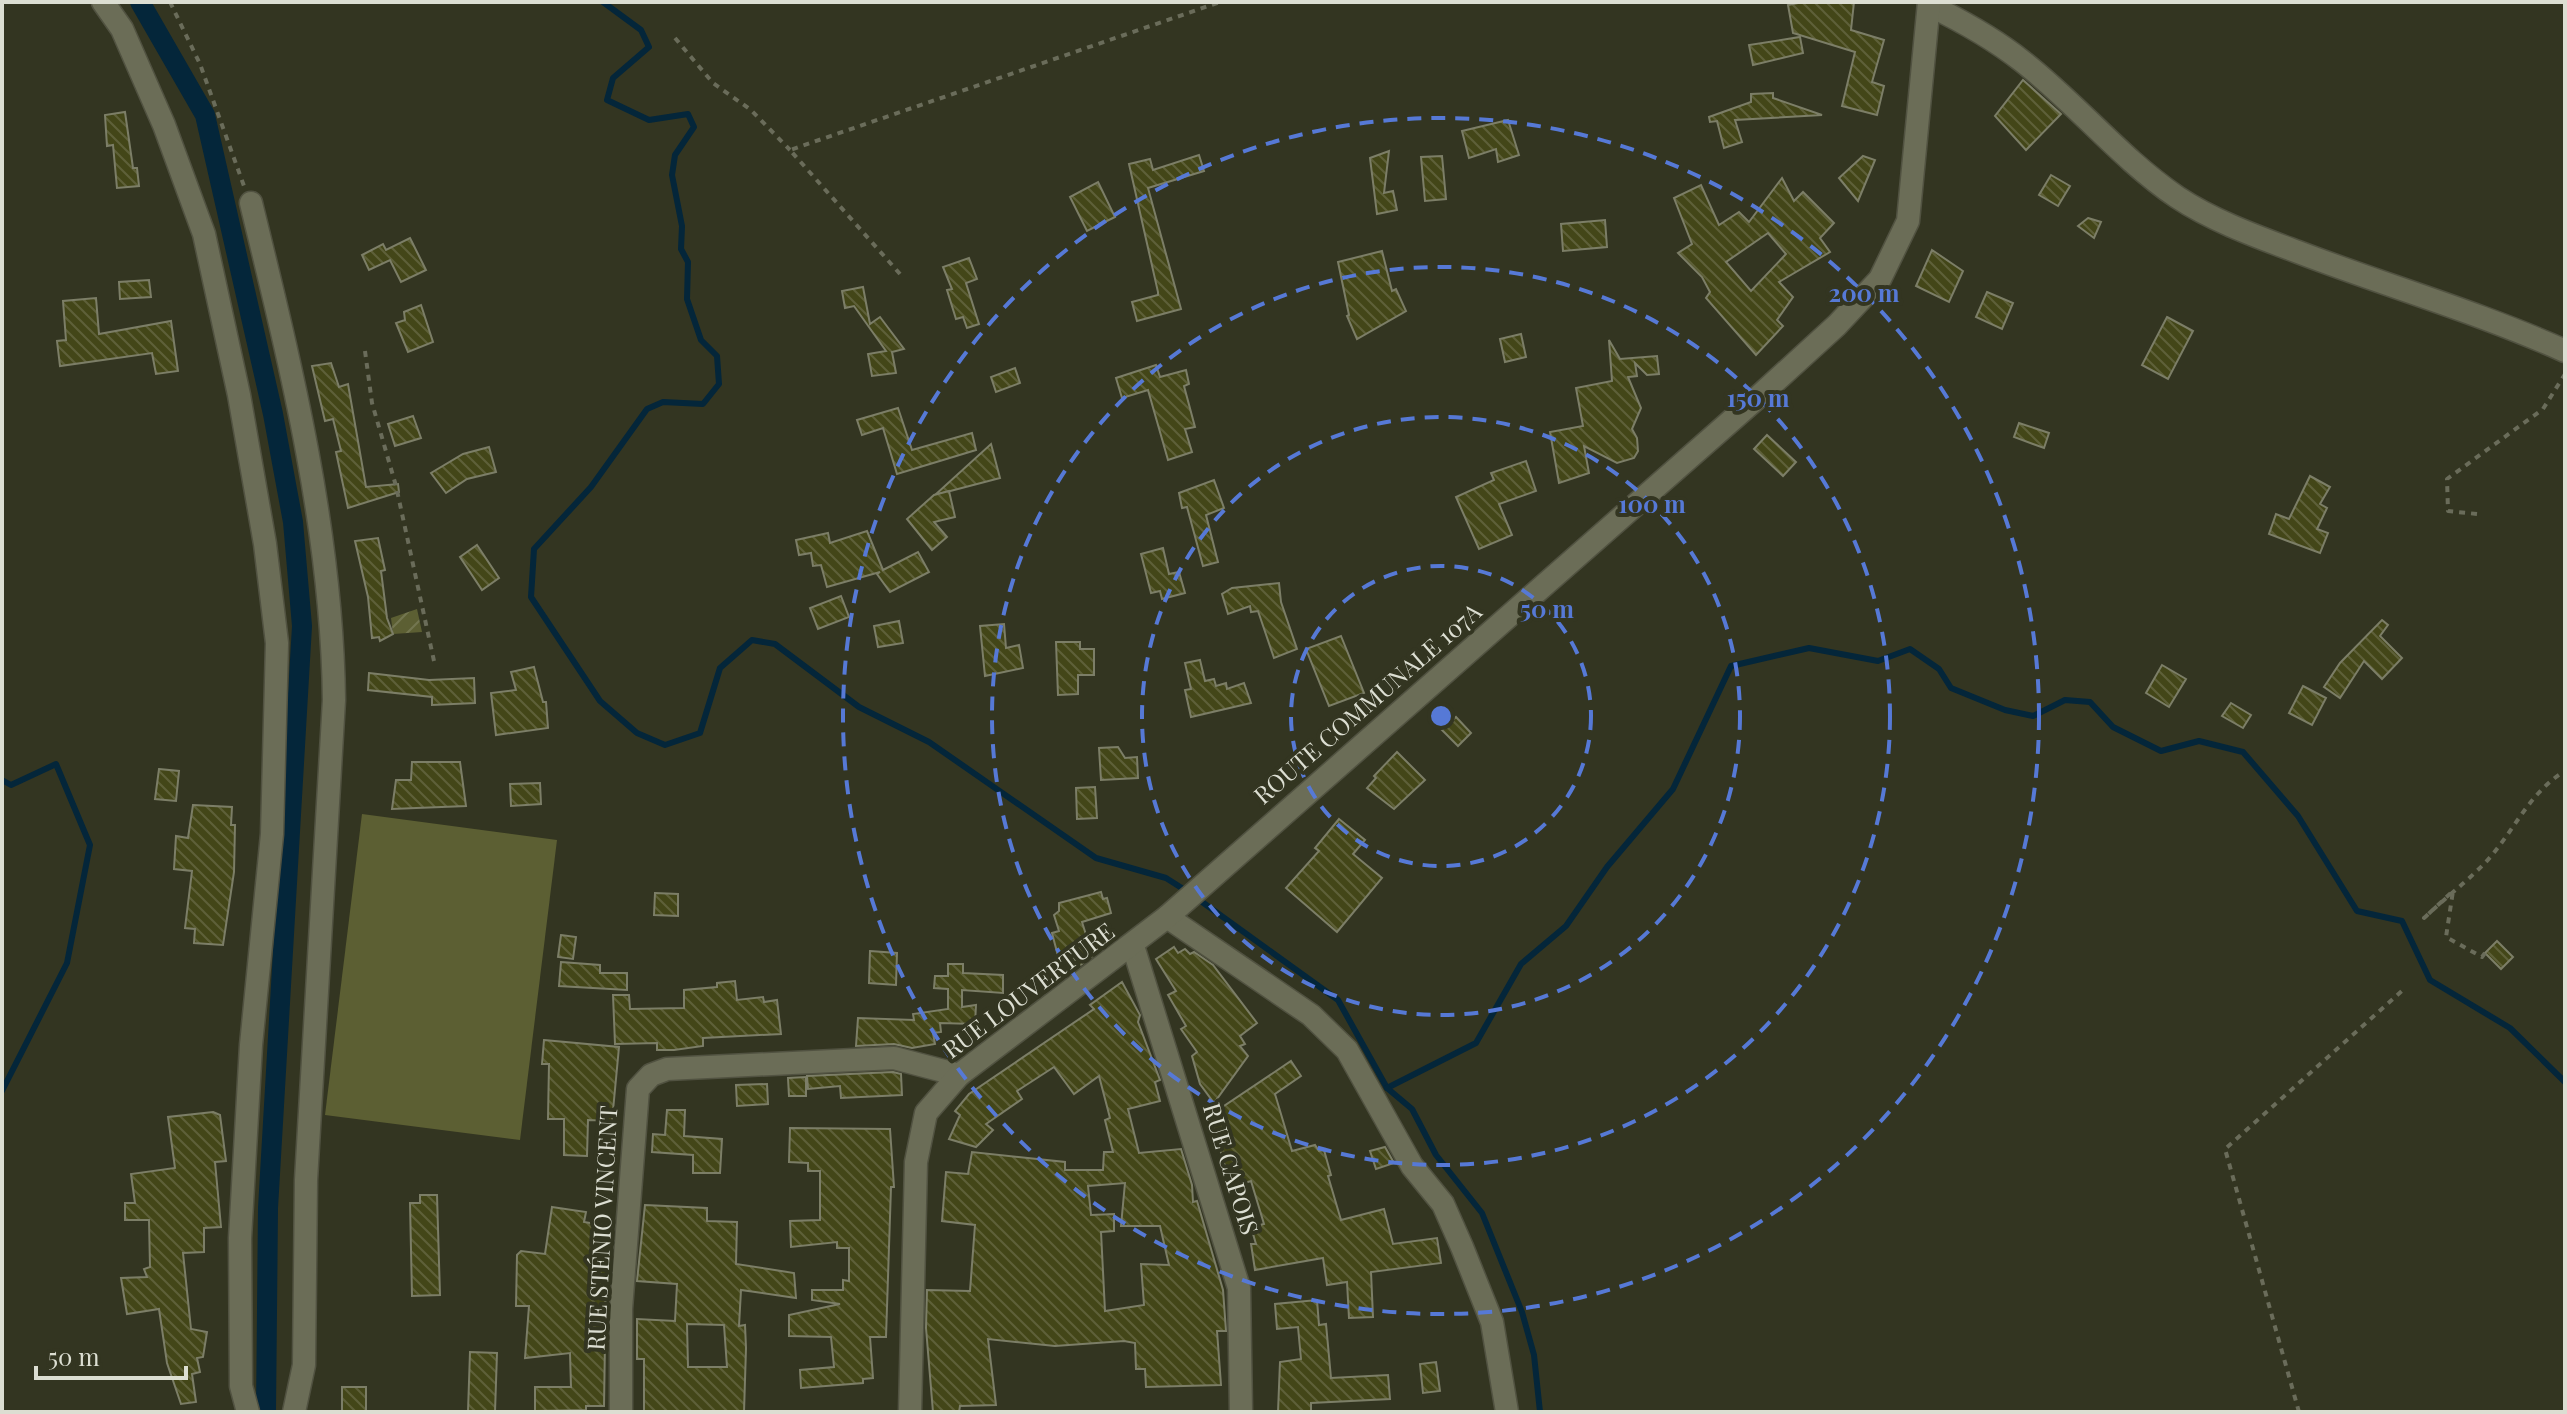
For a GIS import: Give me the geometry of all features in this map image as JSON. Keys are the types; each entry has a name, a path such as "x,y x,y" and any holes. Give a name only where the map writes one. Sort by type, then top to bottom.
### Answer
{"street":[{"path":"103,2 122,29 164,125 204,234 239,395 265,544 277,643 272,834 251,1045 240,1238 241,1386 248,1412"},
{"path":"1929,3 1971,25 2024,63 2125,156 2179,198 2255,236 2368,279 2507,325 2565,351"},
{"name":"ROUTE COMMUNALE 107A","path":"1172,912 1757,398 1837,325 1880,279 1908,221 1929,3"},
{"path":"251,203 291,369 333,622 334,700 306,1180 304,1365 294,1412"},
{"path":"1172,912 1311,1015 1347,1050 1412,1166 1443,1204 1492,1322 1507,1412"},
{"name":"RUE LOUVERTURE","path":"910,1412 916,1162 926,1113 959,1075 1133,946 1172,912"},
{"name":"RUE CAPOIS","path":"1133,946 1239,1288 1241,1412"},
{"name":"RUE STÉNIO VINCENT","path":"621,1412 621,1309 638,1089 651,1075 667,1069 894,1058 959,1075"}],"path":[{"path":"170,2 200,64 251,203"},
{"path":"790,150 1220,2"},
{"path":"675,38 713,83 751,110 790,150 900,274"},
{"path":"365,351 372,403 396,486 434,661"},
{"path":"2477,514 2448,511 2447,479 2543,409 2565,374"},
{"path":"2453,891 2424,918 2485,863 2545,783 2565,771"},
{"path":"2453,891 2446,937 2482,957 2485,953"},
{"path":"2299,1412 2225,1149 2404,989"}],"green space":[{"path":"417,609 422,632 393,634 391,618"},
{"path":"362,814 557,840 520,1140 325,1115"}],"building":[{"path":"1854,2 1851,30 1884,40 1872,82 1884,86 1877,115 1842,106 1855,52 1793,33 1788,5"},
{"path":"1800,37 1803,53 1753,65 1749,45"},
{"path":"2023,80 2061,114 2026,150 1995,116"},
{"path":"1773,93 1773,98 1822,115 1735,120 1742,142 1724,148 1717,121 1710,122 1709,117 1751,102 1751,94"},
{"path":"125,112 133,168 137,168 139,186 117,188 113,145 107,146 105,115"},
{"path":"1508,120 1519,155 1498,162 1496,149 1469,158 1462,131"},
{"path":"1389,151 1384,193 1393,191 1397,210 1377,214 1370,158"},
{"path":"1199,155 1204,171 1148,188 1181,309 1137,321 1132,302 1158,295 1158,292 1129,164 1150,159 1153,170"},
{"path":"1442,156 1446,199 1425,201 1421,157"},
{"path":"1863,156 1875,160 1858,201 1839,178"},
{"path":"2051,175 2070,186 2058,206 2039,195"},
{"path":"1782,178 1794,201 1803,192 1834,223 1820,238 1830,252 1779,282 1793,297 1777,320 1783,326 1756,355 1706,298 1710,292 1702,277 1678,253 1692,244 1674,198 1701,185 1719,225 1739,212 1749,222","holes":["1768,233 1786,254 1751,291 1726,262"]},
{"path":"1098,182 1115,217 1087,231 1070,197"},
{"path":"2088,218 2101,222 2094,238 2078,226"},
{"path":"1605,220 1607,247 1563,251 1561,224"},
{"path":"410,238 426,270 401,282 390,260 369,270 362,255 383,244 386,250"},
{"path":"1932,250 1963,271 1949,302 1916,286"},
{"path":"1382,251 1392,291 1396,289 1406,311 1357,339 1347,316 1338,262"},
{"path":"969,258 977,279 966,283 979,324 967,328 963,317 956,319 947,290 952,289 943,267"},
{"path":"149,280 151,297 120,299 119,282"},
{"path":"863,287 870,324 880,317 904,349 892,352 896,373 872,376 868,354 886,351 854,306 845,308 842,291"},
{"path":"1987,292 2013,303 2002,329 1976,317"},
{"path":"96,298 99,334 171,321 178,371 156,374 152,353 60,366 57,341 66,340 63,301"},
{"path":"421,305 433,342 408,352 396,323 405,320 404,312"},
{"path":"2167,317 2193,331 2168,379 2142,365"},
{"path":"1521,334 1526,357 1505,362 1500,339"},
{"path":"1609,340 1620,359 1657,356 1659,374 1647,375 1635,363 1637,376 1628,377 1641,408 1632,429 1637,438 1638,451 1634,458 1617,463 1584,446 1589,473 1559,483 1550,432 1583,426 1576,388 1612,381"},
{"path":"331,363 339,387 348,384 366,487 398,484 399,492 348,508 336,452 341,451 333,419 325,421 312,366"},
{"path":"1156,365 1160,377 1186,370 1189,384 1184,386 1195,427 1185,429 1192,452 1168,460 1148,390 1122,398 1116,378"},
{"path":"1015,368 1020,383 996,392 991,377"},
{"path":"898,408 912,450 972,433 976,450 897,474 883,428 862,435 857,420"},
{"path":"413,416 421,438 395,446 388,424"},
{"path":"2019,423 2049,433 2044,448 2014,437"},
{"path":"1767,435 1796,462 1783,476 1754,449"},
{"path":"991,444 1000,478 935,495"},
{"path":"489,447 496,472 467,479 446,493 431,473 463,454"},
{"path":"1526,461 1536,491 1499,504 1512,535 1479,549 1456,497 1494,480 1491,473"},
{"path":"2310,476 2330,487 2320,504 2327,508 2317,529 2328,533 2320,553 2269,534 2276,514 2289,519"},
{"path":"1214,480 1224,508 1206,515 1218,562 1203,566 1187,507 1182,508 1179,493"},
{"path":"949,491 955,517 934,522 947,537 932,550 907,519 934,495"},
{"path":"867,531 883,570 918,552 929,572 890,592 877,574 880,572 827,587 821,565 813,566 811,553 799,555 796,540 828,533 830,543"},
{"path":"378,538 385,570 381,571 387,618 393,634 380,641 379,637 372,638 368,597 355,541"},
{"path":"477,545 499,578 482,590 460,557"},
{"path":"1163,548 1169,574 1179,572 1185,593 1162,599 1160,591 1151,593 1141,554"},
{"path":"1279,583 1281,602 1297,649 1274,658 1258,611 1251,612 1250,606 1228,614 1222,594 1232,588"},
{"path":"841,596 849,617 818,629 810,608"},
{"path":"2382,620 2388,625 2380,636 2402,658 2382,679 2364,661 2340,698 2324,687 2340,663"},
{"path":"899,621 903,643 878,647 874,626"},
{"path":"1004,624 1006,648 1019,645 1023,668 985,676 980,626"},
{"path":"1341,636 1364,693 1329,706 1306,649"},
{"path":"1056,642 1080,642 1080,649 1094,649 1094,675 1078,675 1078,694 1058,695"},
{"path":"1200,660 1205,681 1214,679 1216,686 1226,683 1227,689 1244,683 1251,703 1191,717 1185,690 1191,689 1185,663"},
{"path":"2162,665 2186,679 2169,707 2146,693"},
{"path":"534,667 543,702 546,702 548,728 496,735 491,693 516,690 511,672"},
{"path":"369,673 429,680 474,678 475,703 432,705 432,697 368,690"},
{"path":"2303,686 2326,698 2312,725 2289,713"},
{"path":"2231,703 2251,715 2243,728 2222,716"},
{"path":"1456,717 1471,733 1458,746 1442,730"},
{"path":"1118,747 1125,758 1137,757 1138,778 1101,780 1099,748"},
{"path":"1397,752 1425,780 1394,809 1367,788"},
{"path":"412,762 460,762 466,806 392,809 396,780 411,780"},
{"path":"159,769 179,771 176,801 155,799"},
{"path":"540,783 541,804 511,806 510,784"},
{"path":"1095,787 1097,818 1077,819 1076,788"},
{"path":"193,805 232,807 231,825 235,825 234,872 223,945 194,943 195,929 185,928 192,871 174,869 176,836 188,838"},
{"path":"1339,819 1365,840 1353,854 1382,878 1337,932 1286,888 1319,851 1315,848"},
{"path":"1101,892 1103,899 1107,898 1111,913 1082,922 1088,941 1098,952 1079,966 1070,953 1058,956 1052,933 1059,931 1054,915 1059,911 1059,903"},
{"path":"655,893 678,894 678,916 654,915"},
{"path":"561,935 576,937 573,959 558,957"},
{"path":"2497,941 2513,957 2501,969 2485,953"},
{"path":"1174,947 1178,953 1185,949 1190,954 1194,952 1213,965 1257,1023 1240,1036 1245,1044 1240,1046 1248,1056 1214,1103 1200,1084 1192,1056 1197,1052 1181,1029 1186,1026 1168,995 1176,991 1156,959"},
{"path":"870,951 897,953 896,985 869,983"},
{"path":"561,962 600,965 600,973 627,973 627,990 559,986"},
{"path":"948,964 963,964 963,973 1003,975 1003,993 962,990 962,1007 976,1005 975,1024 940,1023 941,1032 933,1033 935,1044 912,1048 894,1044 856,1046 858,1018 914,1020 913,1014 948,1009 948,989 934,988 935,976 948,976"},
{"path":"735,981 737,1000 763,997 764,1002 777,1000 781,1034 703,1038 703,1046 674,1050 657,1050 657,1043 615,1044 613,995 629,995 630,1009 684,1008 684,990 717,987 717,983"},
{"path":"1122,982 1140,1015 1138,1022 1160,1080 1155,1082 1160,1101 1128,1109 1139,1153 1181,1149 1192,1185 1193,1202 1197,1201 1223,1290 1226,1331 1217,1331 1221,1385 1146,1387 1145,1369 1136,1369 1135,1343 1124,1341 1055,1346 988,1339 996,1405 960,1406 959,1412 933,1412 926,1328 927,1290 970,1291 975,1225 942,1221 946,1172 968,1174 972,1152 1065,1162 1065,1170 1103,1170 1104,1152 1113,1152 1105,1120 1110,1118 1099,1076 1074,1094 1054,1067 1017,1091 1022,1099 986,1124 993,1130 976,1147 949,1139 960,1115 955,1111 969,1094 1094,1009 1090,1005","holes":["1125,1183 1121,1226 1160,1226 1169,1265 1141,1264 1144,1305 1105,1311 1101,1232 1114,1231 1114,1214 1091,1215 1088,1186"]},
{"path":"544,1040 619,1047 612,1121 588,1120 587,1156 564,1155 564,1119 548,1119 549,1064 542,1064"},
{"path":"1291,1061 1301,1076 1275,1094 1292,1151 1315,1145 1319,1151 1324,1150 1341,1220 1384,1209 1393,1244 1437,1238 1441,1263 1371,1272 1373,1317 1349,1318 1347,1282 1327,1285 1323,1258 1255,1270 1251,1244 1256,1244 1251,1227 1264,1224 1251,1181 1231,1187 1213,1125 1226,1120 1218,1110"},
{"path":"901,1074 902,1095 841,1098 840,1086 808,1089 807,1076"},
{"path":"806,1077 806,1096 789,1096 788,1078"},
{"path":"767,1084 768,1104 737,1106 736,1085"},
{"path":"667,1110 685,1110 684,1136 722,1139 720,1173 693,1173 693,1155 652,1152 653,1134 665,1135"},
{"path":"213,1112 220,1115 226,1161 215,1162 221,1227 204,1228 204,1252 183,1253 191,1329 207,1332 203,1357 197,1358 200,1372 192,1374 196,1402 181,1404 167,1363 159,1309 127,1314 121,1278 147,1277 144,1269 150,1267 149,1220 125,1220 125,1203 135,1203 131,1174 175,1168 168,1117"},
{"path":"790,1128 890,1129 894,1187 891,1187 886,1337 870,1337 873,1378 863,1379 863,1383 801,1388 800,1370 834,1367 831,1337 789,1336 789,1315 840,1304 812,1300 812,1290 843,1290 843,1280 849,1281 849,1248 837,1248 837,1242 791,1247 790,1221 820,1220 820,1171 808,1171 808,1163 789,1162"},
{"path":"1385,1147 1394,1163 1376,1169 1370,1151"},
{"path":"420,1195 437,1195 440,1295 412,1296 410,1203 420,1203"},
{"path":"645,1205 707,1208 707,1221 737,1222 736,1264 794,1273 796,1298 741,1290 739,1326 745,1325 746,1348 744,1412 644,1412 644,1359 637,1359 637,1319 675,1321 677,1284 637,1281","holes":["687,1324 724,1325 727,1367 688,1367"]},
{"path":"552,1207 586,1212 584,1222 603,1225 597,1260 611,1262 600,1341 605,1341 604,1406 586,1406 586,1410 535,1411 535,1387 571,1387 570,1353 525,1358 529,1306 516,1306 517,1255 521,1251 545,1254"},
{"path":"1317,1300 1319,1325 1326,1324 1331,1378 1388,1375 1390,1399 1311,1403 1311,1412 1278,1412 1280,1362 1301,1359 1298,1327 1277,1329 1275,1304"},
{"path":"470,1352 497,1353 495,1412 468,1412"},
{"path":"1436,1362 1440,1391 1423,1393 1420,1364"},
{"path":"342,1387 366,1387 366,1412 342,1412"}],"waterway":[{"path":"140,2 205,115 273,414 293,522 302,626 268,1208 266,1412"},
{"path":"603,2 641,30 649,47 613,78 607,100 649,120 688,114 694,127 675,155 672,175 682,226 681,249 688,262 687,299 701,340 717,356 719,384 703,404 663,402 647,409 591,487 534,549 531,597 600,701 637,733 665,745 700,733 720,668 752,640 775,644 859,707 929,742 1096,858 1166,878 1188,892"},
{"path":"1198,899 1338,1000 1387,1088 1476,1043 1521,964 1566,926 1607,867 1673,789 1731,666 1809,648 1878,661 1910,649 1939,669 1951,688 2005,710 2033,716 2065,700 2090,702 2113,727 2161,751 2199,741 2243,752 2298,816 2357,911 2402,921 2430,980 2510,1028 2565,1082"},
{"path":"2,780 11,785 56,764 90,845 67,963 2,1091"},
{"path":"1387,1088 1412,1109 1436,1155 1482,1213 1522,1312 1534,1355 1540,1412"}]}
